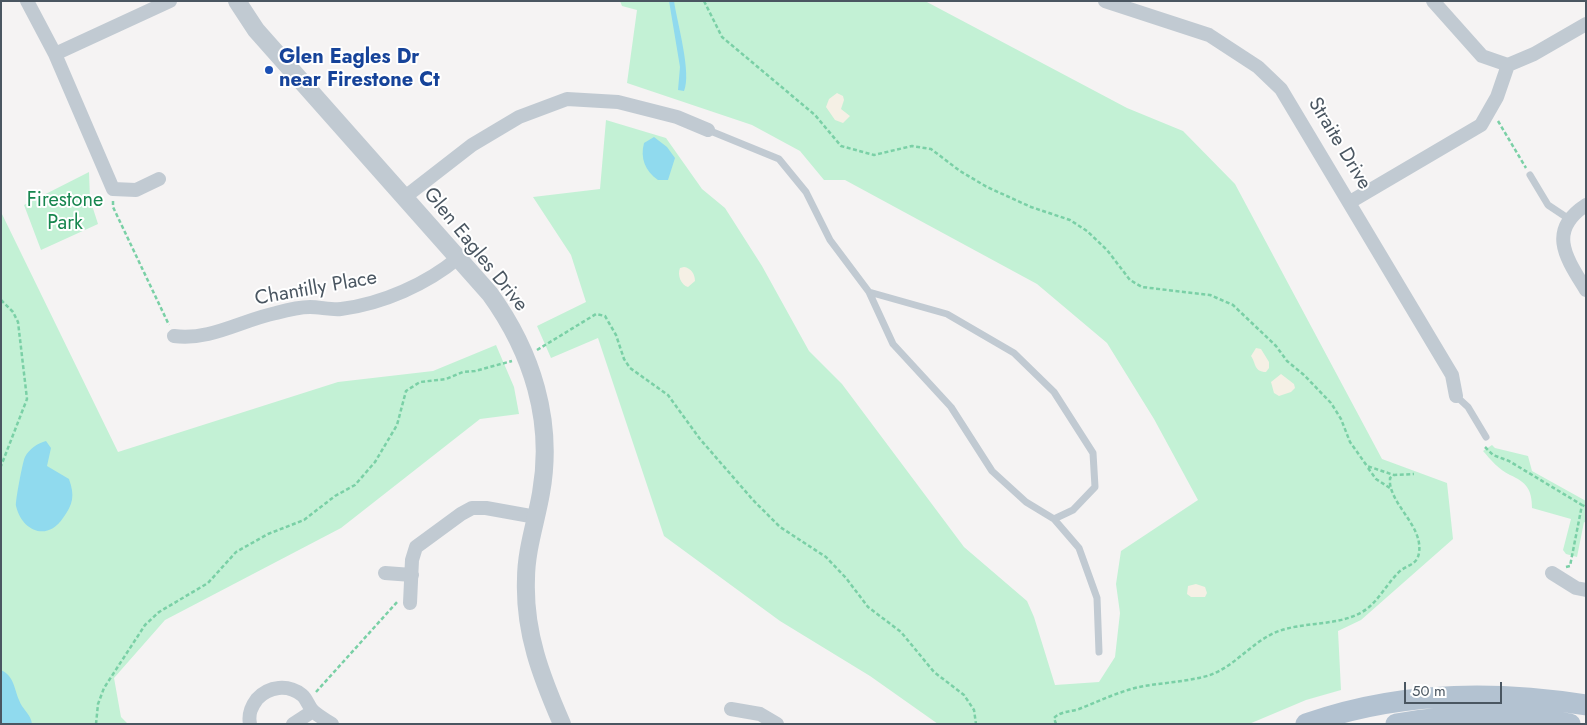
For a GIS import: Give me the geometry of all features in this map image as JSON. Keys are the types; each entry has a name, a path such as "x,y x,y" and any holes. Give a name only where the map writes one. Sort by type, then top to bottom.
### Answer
{"main road":[{"path":"1306,724 1343,712 1423,698 1514,696 1586,706"},
{"path":"1396,724 1439,718 1480,716 1522,718 1570,724"}],"street":[{"path":"28,1 55,54 114,189 136,190 159,179"},
{"path":"55,54 170,1"},
{"name":"Glen Eagles Drive","path":"237,1 256,30 405,197 505,315 523,350 536,384 545,444 541,492 526,578 529,629 541,675 562,724"},
{"name":"Straite Drive","path":"1105,1 1209,35 1258,67 1281,89 1452,375 1456,396"},
{"path":"1433,1 1482,56 1508,65 1534,54 1586,24"},
{"path":"1350,202 1481,125 1497,97 1508,65"},
{"path":"405,197 472,145 503,126 519,117 567,99 618,102 677,117 708,130"},
{"path":"1586,205 1569,219 1563,237 1564,249 1586,290"},
{"name":"Chantilly Place","path":"174,336 189,338 207,335 275,313 309,307 340,309 382,298 435,276 458,258"},
{"path":"410,603 416,547 466,511 486,508 536,517"},
{"path":"386,572 412,574"},
{"path":"1552,573 1576,588 1586,590"},
{"path":"250,724 249,714 252,706 262,694 276,688 290,688 303,696 310,707 332,724"},
{"path":"293,724 310,707"},
{"path":"731,709 760,714 777,724"}],"lane":[{"path":"708,130 780,159 806,192 830,240 868,292 893,344 951,407 992,471 1026,502 1054,519 1079,548 1097,598 1099,652"},
{"path":"1530,175 1548,205 1569,219"},
{"path":"868,292 948,314 1014,353 1054,392 1093,453 1095,488 1073,510 1054,519"},
{"path":"1456,396 1468,407 1486,437"}],"path":[{"path":"704,1 722,37 815,115 841,146 874,155 912,146 931,149 960,171 987,187 1031,207 1070,220 1087,231 1107,250 1130,280 1142,288 1210,295 1233,306 1331,403 1337,411 1350,442 1376,479 1390,488 1417,537 1419,552 1414,563 1397,574 1369,607 1343,618 1280,630 1262,640 1214,674 1140,687 1101,698 1079,709 1058,714 1054,718 1056,724"},
{"path":"1489,111 1502,125 1530,175"},
{"path":"114,189 113,207 174,336"},
{"path":"1,300 13,312 18,322 28,399 1,466"},
{"path":"1485,446 1493,455 1509,461 1584,506 1570,566 1552,573"},
{"path":"1367,466 1394,475 1414,474"},
{"path":"1390,488 1390,478 1394,475"},
{"path":"310,707 397,601 410,603"}],"green space":[{"path":"620,1 925,1 1127,108 1183,131 1235,184 1382,459 1447,483 1453,539 1361,620 1338,631 1341,690 1306,700 1249,724 938,724 870,676 780,621 664,536 598,338 551,358 537,326 586,302 571,255 533,197 600,189 606,120 666,138 702,189 725,208 762,266 809,351 842,384 964,547 1027,601 1034,617 1055,685 1099,682 1115,657 1120,613 1116,584 1121,551 1198,500 1154,419 1107,343 1037,284 845,180 824,180 800,151 752,125 627,83 637,10 622,6"},
{"name":"Firestone Park","path":"89,172 90,199 98,224 41,250 24,205"},
{"path":"1,212 118,452 338,382 433,371 496,345 514,387 519,414 480,419 341,528 165,620 114,678 121,717 128,724 1,724"},
{"path":"1492,445 1495,448 1528,456 1532,471 1586,501 1586,523 1584,522 1577,557 1566,554 1563,550 1571,519 1532,508 1531,496 1527,487 1520,480 1498,467 1483,451"}],"sand":[{"path":"837,93 843,96 844,100 841,109 850,116 843,123 835,120 826,107 829,99"},
{"path":"684,267 691,270 695,278 695,281 688,287 683,284 679,277 680,268"},
{"path":"1256,348 1261,349 1269,362 1269,368 1266,372 1257,369 1251,356"},
{"path":"1281,374 1294,384 1295,388 1291,392 1279,396 1274,393 1271,382"},
{"path":"1196,584 1205,587 1207,593 1205,597 1191,597 1187,594 1188,586"}],"water":[{"path":"669,1 674,1 683,48 686,73 684,91 678,90 680,67"},
{"path":"654,137 667,147 675,158 668,180 658,180 650,173 643,159 644,143"},
{"path":"46,441 51,448 47,466 69,479 72,500 63,518 57,525 50,530 43,531 29,527 24,522 19,515 16,503 25,457 34,447"},
{"path":"1,670 11,679 20,703 30,717 32,724 1,724"}],"place":[{"name":"Glen Eagles Dr near Firestone Ct","path":"269,70"}]}
